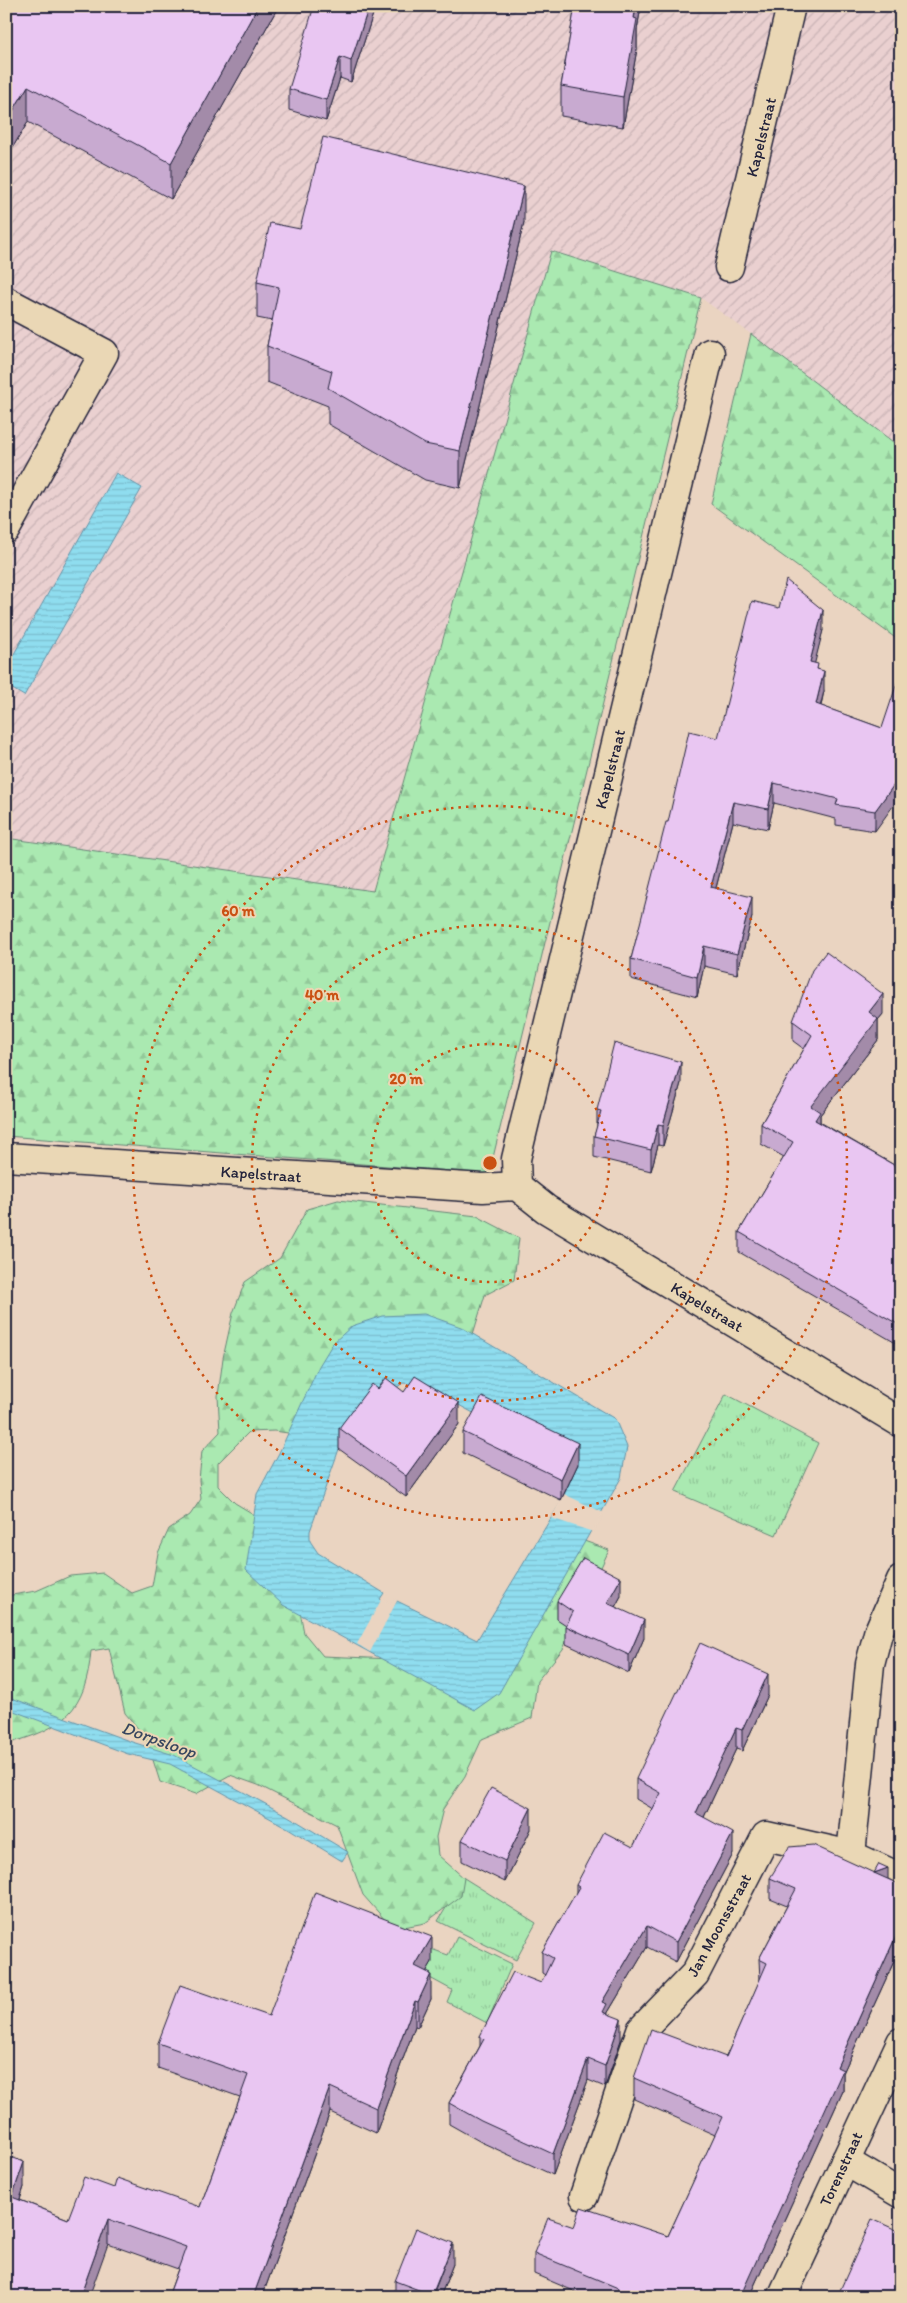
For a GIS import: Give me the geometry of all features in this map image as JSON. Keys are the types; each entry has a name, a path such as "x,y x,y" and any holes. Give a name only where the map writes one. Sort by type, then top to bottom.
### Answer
{"street":[{"name":"Kapelstraat","path":"729,267 791,6"},
{"path":"6,301 104,353 6,528"},
{"name":"Kapelstraat","path":"516,1186 516,1158 710,353"},
{"name":"Kapelstraat","path":"6,1158 482,1188 516,1186 546,1210 901,1423"},
{"path":"851,1855 870,1664 878,1633 901,1580"},
{"name":"Jan Moonsstraat","path":"584,2196 641,2030 695,1974 766,1836 851,1855 901,1878"},
{"name":"Torenstraat","path":"782,2297 901,2042"},
{"path":"845,2161 901,2194"}],"shaded area":[{"path":"6,6 901,6 901,448 701,298 551,251 372,891 6,838"}],"green space":[{"path":"551,251 701,298 489,1174 6,1136 6,838 373,891"},
{"path":"751,334 901,448 901,642 711,504"},
{"path":"338,1200 477,1216 519,1238 514,1280 485,1295 466,1357 410,1357 295,1434 274,1431 249,1432 218,1463 218,1486 235,1503 260,1518 296,1590 304,1633 323,1656 414,1660 449,1672 576,1538 609,1550 563,1649 537,1681 532,1718 482,1739 465,1776 443,1809 436,1837 438,1855 464,1878 461,1896 425,1923 393,1929 363,1895 337,1825 258,1785 230,1775 196,1794 160,1782 146,1738 125,1713 109,1648 91,1651 84,1689 77,1703 68,1714 57,1724 43,1732 6,1744 6,1596 36,1591 70,1576 103,1573 132,1593 152,1586 158,1553 169,1529 190,1515 201,1499 199,1480 202,1451 220,1432 218,1396 223,1358 233,1313 245,1282 280,1258 307,1209"},
{"path":"726,1394 818,1443 776,1535 675,1492"},
{"path":"464,1878 536,1923 516,1960 438,1921"},
{"path":"457,1937 512,1964 487,2023 447,2002 452,1990 408,1966 420,1945 448,1955"}],"water":[{"path":"116,473 142,488 24,696 6,685 6,668"},
{"path":"424,1314 461,1327 615,1419 627,1447 621,1478 499,1693 475,1710 283,1605 246,1570 257,1494 279,1453 319,1366 333,1343 352,1326 382,1316","holes":["403,1383 422,1385 490,1422 577,1464 562,1500 477,1640 397,1601 393,1607 380,1599 384,1593 318,1553 310,1541 310,1531 339,1449 372,1405"]},
{"path":"6,1696 132,1742 174,1755 288,1816 348,1852 342,1861 288,1828 170,1764 128,1754 6,1708"}],"pier":[{"path":"564,1494 604,1513 593,1532 551,1518"},
{"path":"385,1593 387,1594 383,1599 392,1604 395,1599 397,1601 370,1652 357,1644"}],"building":[{"path":"6,6 258,6 171,163 28,86 11,114 6,111"},
{"path":"314,6 369,6 351,61 340,57 326,100 289,89"},
{"path":"575,6 636,6 634,18 637,19 623,97 561,86"},
{"path":"323,137 524,186 460,451 425,444 328,388 332,371 267,346 279,287 257,282 270,223 300,229"},
{"path":"786,580 823,610 810,662 818,664 817,669 824,671 816,704 882,728 901,671 901,775 875,811 836,805 838,799 774,783 768,809 733,802 711,887 752,897 737,954 704,946 697,977 631,959 666,822 668,822 689,731 718,738 752,601 779,608"},
{"path":"826,952 883,994 869,1012 878,1019 811,1106 820,1112 815,1120 901,1169 901,1326 739,1232 793,1142 761,1124 812,1035 793,1021 812,970"},
{"path":"614,1043 681,1062 663,1125 658,1124 651,1150 594,1136 601,1111 597,1110"},
{"path":"415,1376 459,1403 406,1476 339,1428 372,1384 378,1389 386,1378 404,1392"},
{"path":"482,1397 578,1443 561,1479 463,1432"},
{"path":"583,1558 621,1578 607,1603 644,1620 629,1655 566,1626 573,1612 557,1601"},
{"path":"700,1643 768,1674 742,1730 736,1728 696,1813 733,1833 676,1942 647,1926 602,2002 607,2004 603,2012 621,2019 605,2066 588,2059 553,2154 481,2121 449,2103 484,2039 480,2036 513,1972 541,1983 553,1958 542,1952 579,1887 576,1885 604,1832 633,1847 661,1793 636,1779"},
{"path":"491,1788 531,1808 505,1861 462,1840"},
{"path":"901,1827 901,1841 895,1837"},
{"path":"813,1845 901,1885 901,1925 837,2067 843,2070 740,2297 615,2297 618,2288 534,2253 548,2218 574,2227 581,2207 668,2236 723,2117 634,2078 651,2029 726,2057 767,1963 759,1959 796,1889 770,1878 789,1847"},
{"path":"879,1864 888,1868 874,1873"},
{"path":"315,1892 432,1937 415,1966 431,1974 418,2002 415,2001 376,2108 330,2087 253,2297 168,2297 186,2247 108,2219 80,2297 6,2297 6,2155 24,2162 12,2197 68,2219 84,2177 114,2188 117,2178 200,2207 248,2075 158,2043 180,1985 269,2016"},
{"path":"872,2219 901,2232 901,2297 837,2297"},
{"path":"416,2228 453,2243 432,2295 395,2281"}],"water label":[{"name":"Dorpsloop","path":"159,1740"}]}
